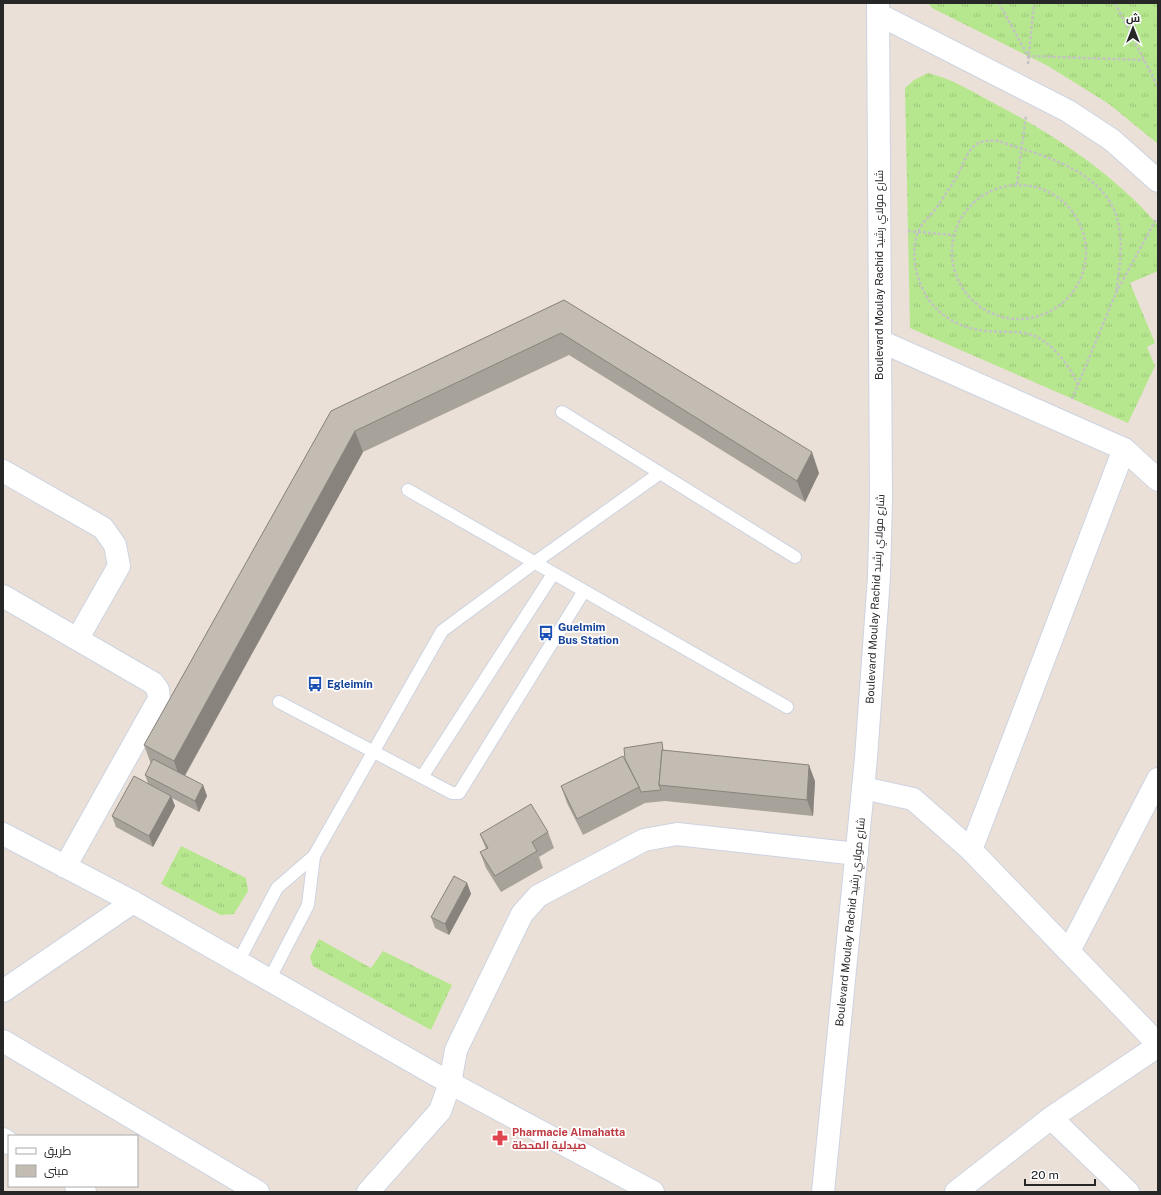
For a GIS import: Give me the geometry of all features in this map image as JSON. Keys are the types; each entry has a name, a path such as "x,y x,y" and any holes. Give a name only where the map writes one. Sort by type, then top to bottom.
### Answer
{"street":[{"path":"878,9 1068,111 1112,140 1158,181"},
{"name":"Boulevard Moulay Rachid شارع مولاي رشيد","path":"822,1192 863,788 879,562 881,500 878,9"},
{"path":"880,341 1124,449 1158,480"},
{"path":"972,850 1124,449"},
{"path":"3,471 103,528 115,545 119,566 78,638"},
{"path":"3,596 78,638 153,683 158,690 159,699 65,867"},
{"path":"1069,951 1158,779"},
{"path":"863,788 913,799 972,850 1158,1045 1051,1118 956,1192"},
{"path":"3,834 133,902 450,1083 653,1192"},
{"path":"368,1192 440,1111 450,1083 456,1050 522,914 538,896 644,840 677,834 857,854"},
{"path":"3,991 133,902"},
{"path":"3,1041 258,1192"},
{"path":"1051,1118 1125,1191"}],"lane":[{"path":"562,412 795,557"},
{"path":"238,962 277,888 314,856 442,631 534,562 660,473"},
{"path":"408,490 787,707"},
{"path":"422,777 553,574"},
{"path":"279,702 452,793 462,791 584,591"},
{"path":"269,980 308,905 314,856"}],"path":[{"path":"999,3 1028,56 1144,60"},
{"path":"1115,3 1158,87"},
{"path":"1078,385 1073,373 1065,361 1033,335 970,328 951,320 936,310 924,294 916,274 915,255 918,232 944,198 961,170 969,152 978,142 987,140 998,141 1073,168 1094,183 1109,201 1119,226 1121,250 1116,293"},
{"path":"1017,184 1039,187 1058,197 1074,213 1084,232 1086,254 1082,275 1071,294 1055,309 1035,317 1013,319 991,314 972,301 958,282 951,261 953,235 960,217 975,200 995,188 1017,184"},
{"path":"1072,399 1116,293 1147,234 1155,221 1158,220"},
{"path":"908,231 953,235"}],"green space":[{"path":"928,3 1158,3 1158,144 1109,104 1048,66 932,8"},
{"path":"928,73 966,88 1011,112 1057,140 1121,188 1158,225 1158,271 1130,283 1155,343 1147,347 1155,366 1128,423 910,328 905,88 914,80"},
{"path":"181,846 246,878 248,891 234,914 221,915 161,884"},
{"path":"319,939 371,968 383,951 452,985 431,1030 313,966 310,957"}],"building":[{"path":"564,300 812,452 797,481 561,333 355,431 174,761 144,745 331,411"},
{"path":"662,742 663,750 659,785 661,790 641,792 625,759 624,748"},
{"path":"662,750 809,765 807,800 659,785"},
{"path":"623,756 639,787 577,819 561,786"},
{"path":"153,759 203,785 195,801 145,775"},
{"path":"134,776 171,796 149,836 112,816"},
{"path":"531,804 548,832 532,842 537,851 495,876 480,852 488,848 480,834"},
{"path":"454,876 467,883 445,924 431,917"}],"place":[{"name":"Guelmim Bus Station","path":"546,633"},
{"name":"Egleimín","path":"315,684"},
{"name":"Pharmacie Almahatta صيدلية المحطة","path":"500,1138"}]}
